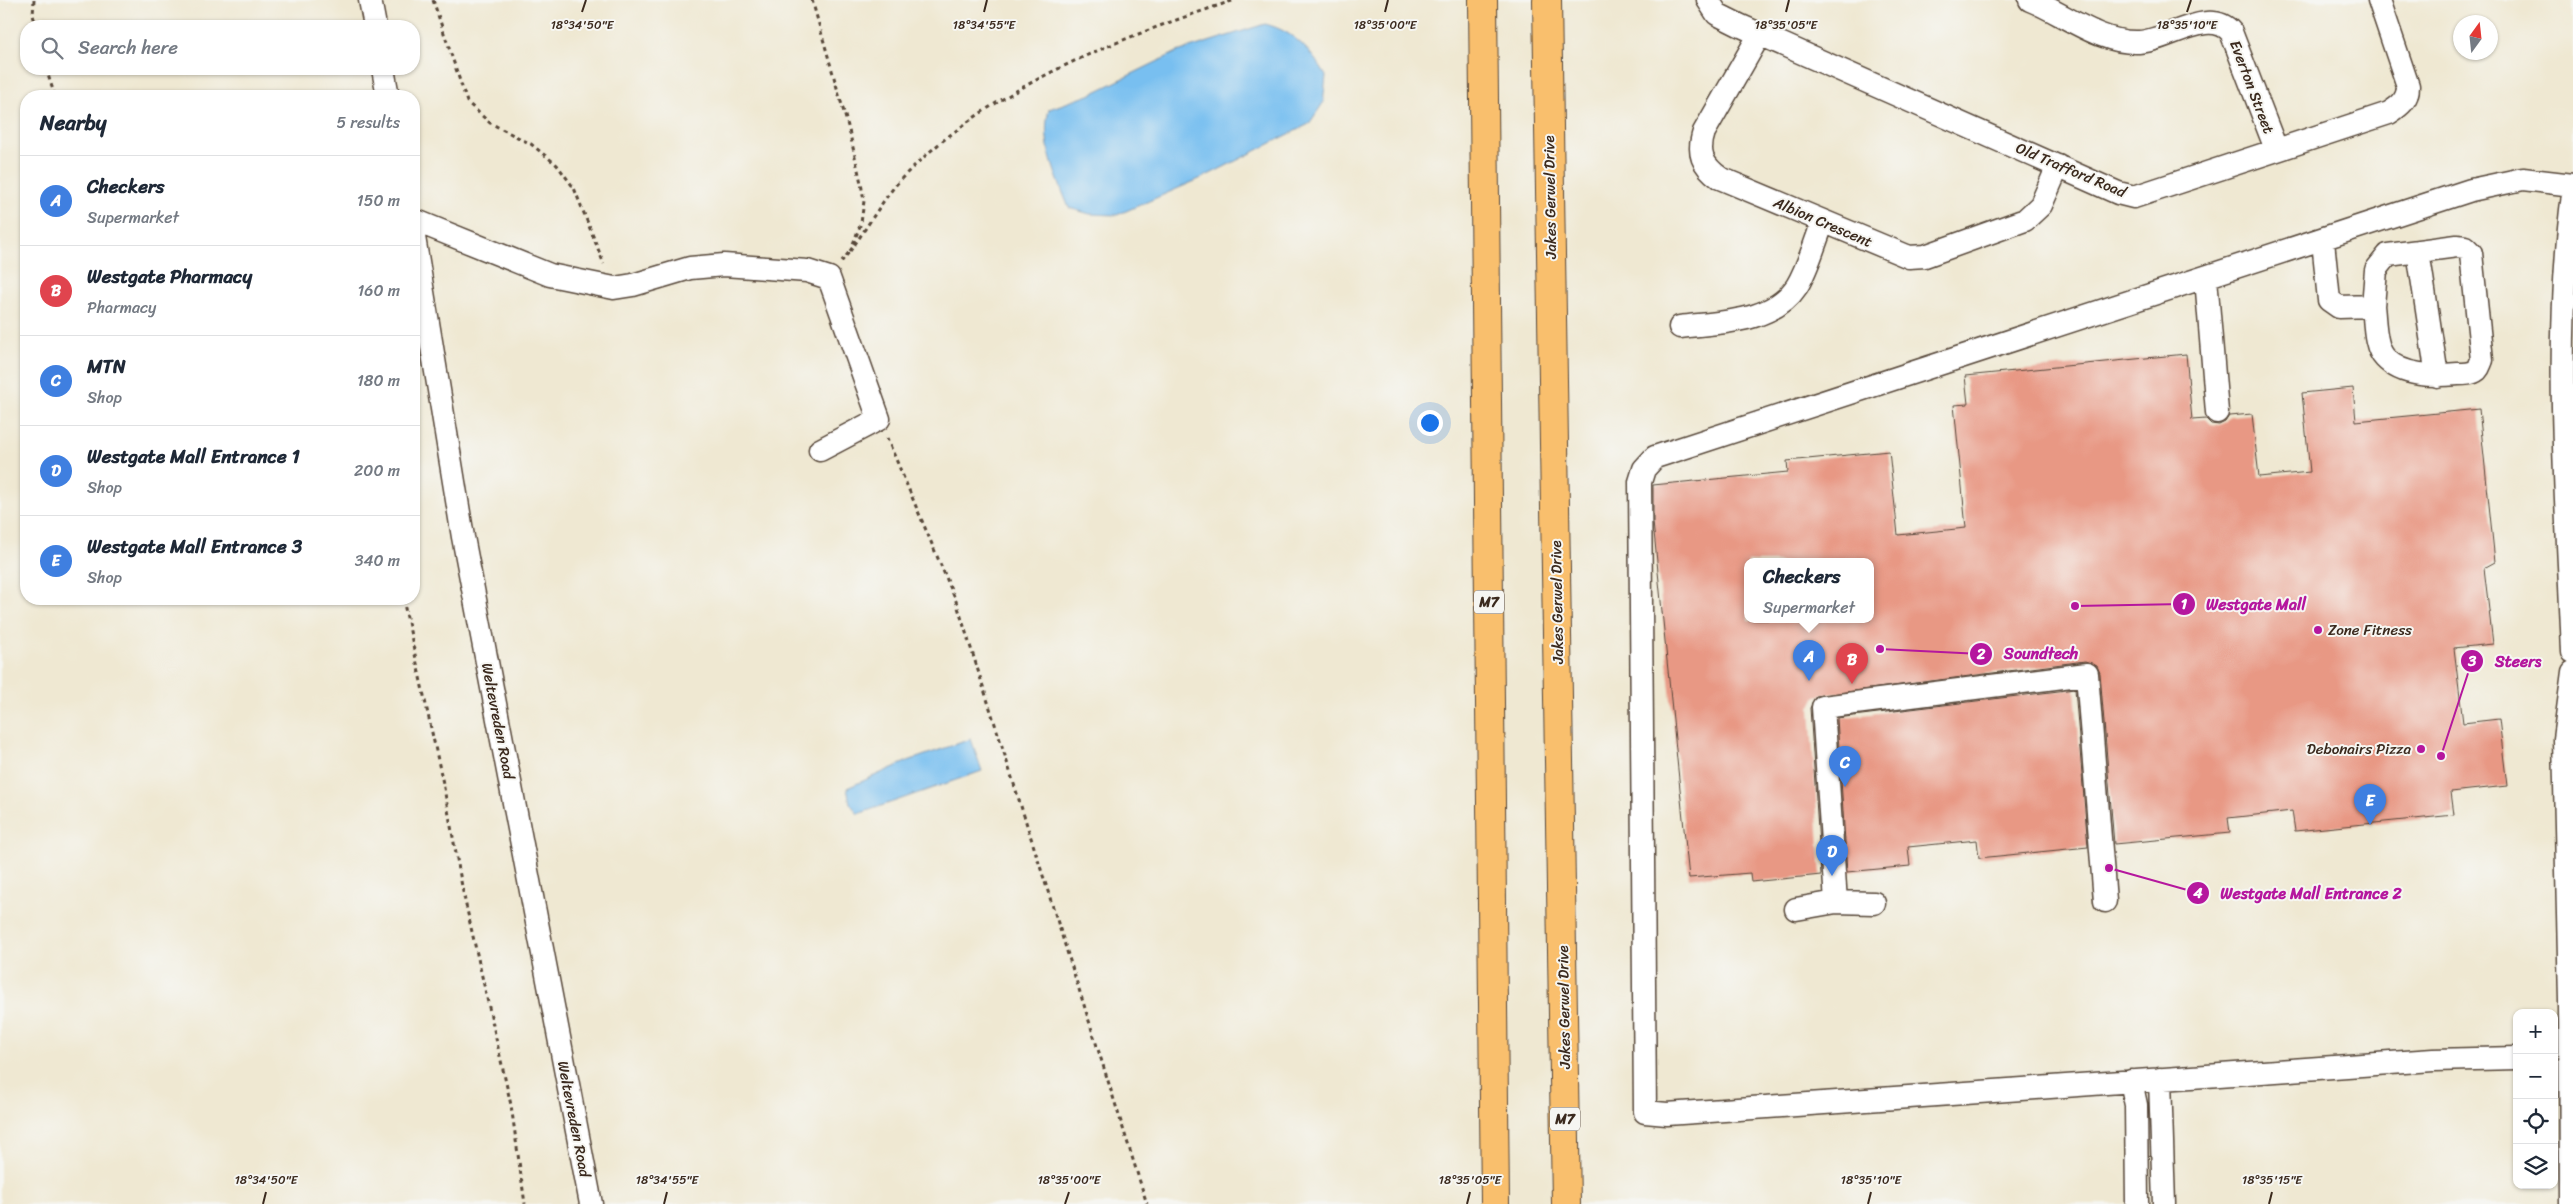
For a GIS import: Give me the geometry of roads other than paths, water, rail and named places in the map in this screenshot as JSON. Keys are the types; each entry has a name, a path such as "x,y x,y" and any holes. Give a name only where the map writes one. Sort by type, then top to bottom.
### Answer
{"main road":[{"name":"M7","path":"1483,0 1494,1204"},
{"name":"Jakes Gerwel Drive","path":"1547,0 1566,1204"}],"street":[{"path":"370,0 374,20"},
{"name":"Old Trafford Road","path":"1708,0 1718,14 1760,34 2118,194 2134,197 2276,148 2389,113 2405,100 2408,86 2379,0"},
{"name":"Everton Street","path":"2039,2 2104,37 2126,42 2154,41 2205,22 2219,23 2226,26 2231,32 2276,148"},
{"name":"Albion Crescent","path":"1760,34 1704,132 1699,154 1704,163 1720,178 1909,257 1925,256 2025,220 2041,205 2058,166"},
{"path":"384,75 387,90"},
{"path":"2513,1058 2433,1060 2131,1081 2091,1086 1667,1114 1649,1114 1644,1111 1640,482 1644,468 1655,457 2471,190 2523,180 2573,185"},
{"path":"2573,194 2566,246 2563,334 2573,652"},
{"path":"420,222 550,275 614,288 633,285 690,268 724,265 807,271 829,278 879,419 820,450"},
{"path":"1680,327 1743,319 1780,305 1798,284 1823,222"},
{"path":"2322,240 2330,302 2339,307 2374,306"},
{"path":"2458,246 2464,247 2471,253 2481,363 2472,373 2437,376 2411,372 2384,358 2379,347 2374,306 2375,275 2378,265 2388,255 2458,246"},
{"path":"2418,251 2437,376"},
{"name":"Weltevreden Road","path":"420,273 465,547 591,1204"},
{"path":"2206,278 2217,412"},
{"path":"2571,1204 2566,1057 2564,739 2573,672"},
{"path":"1836,902 1822,707 2087,674 2105,901"},
{"path":"1796,909 1836,902 1874,903"},
{"path":"2160,1080 2164,1204"},
{"path":"2131,1081 2136,1105 2137,1204"}],"water":[{"path":"1265,24 1285,32 1301,43 1326,76 1323,103 1309,124 1204,177 1117,215 1090,214 1069,208 1055,172 1048,147 1047,122 1049,109 1089,95 1177,52"},
{"path":"971,739 982,771 858,814 850,803 847,788 908,761"}],"place":[{"name":"Westgate Mall","path":"2075,606"},
{"name":"Zone Fitness","path":"2318,630"},
{"name":"Soundtech","path":"1880,649"},
{"name":"Checkers","path":"1809,681"},
{"name":"Westgate Pharmacy","path":"1852,684"},
{"name":"Debonairs Pizza","path":"2421,749"},
{"name":"Steers","path":"2441,756"},
{"name":"MTN","path":"1845,787"},
{"name":"Westgate Mall Entrance 3","path":"2370,825"},
{"name":"Westgate Mall Entrance 2","path":"2109,868"},
{"name":"Westgate Mall Entrance 1","path":"1832,876"}]}
